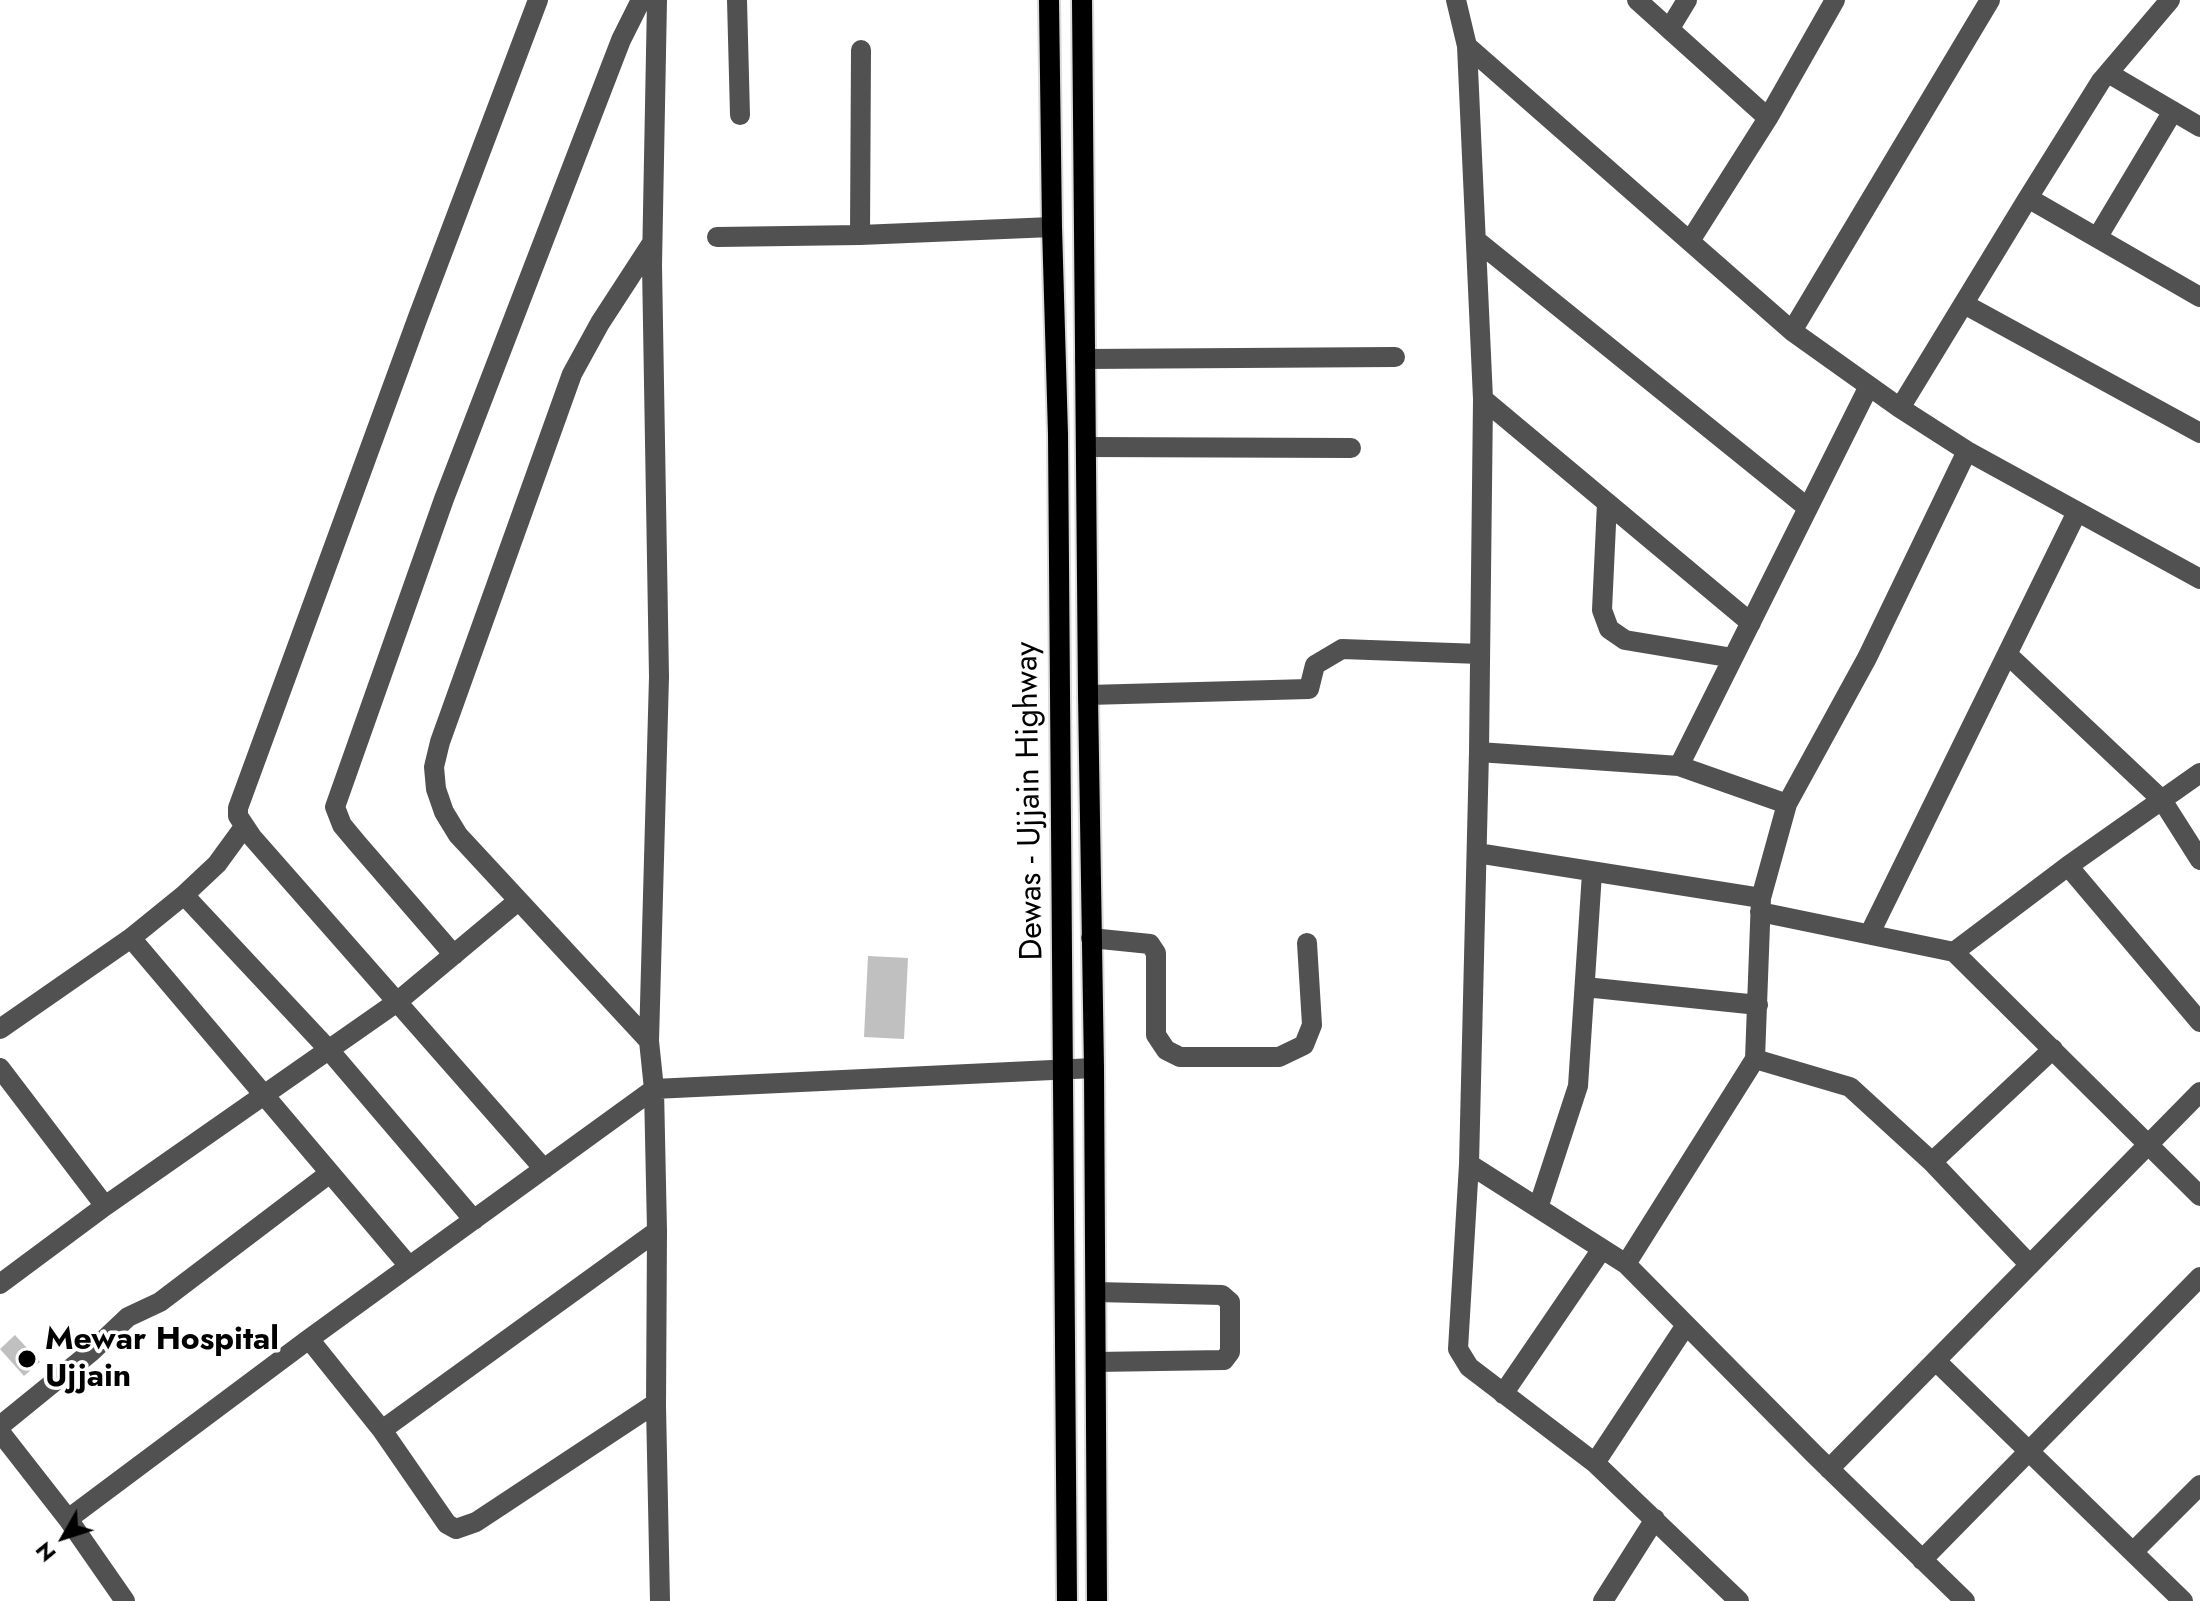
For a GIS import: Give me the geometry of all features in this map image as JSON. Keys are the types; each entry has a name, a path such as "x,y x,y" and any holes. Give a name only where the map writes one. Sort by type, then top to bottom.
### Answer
{"main road":[{"name":"Dewas - Ujjain Highway","path":"1049,0 1058,434 1067,1601"},
{"name":"Dewas - Ujjain Highway","path":"1082,0 1097,1601"}],"street":[{"path":"538,0 240,800 238,816 244,827 544,1169"},
{"path":"454,955 342,825 335,807 460,456 621,40 641,0"},
{"path":"657,0 652,243 659,677 649,1041 654,1089 657,1231 660,1601"},
{"path":"737,0 740,115"},
{"path":"1456,0 1467,46 1483,399 1479,752 1469,1164 1458,1349 1469,1367 1595,1463 1739,1601"},
{"path":"1637,0 1768,118"},
{"path":"1670,28 1687,0"},
{"path":"1690,241 1768,118 1835,0"},
{"path":"1900,408 2101,81 2170,0"},
{"path":"1792,331 1982,3"},
{"path":"1467,46 1792,331 1900,408 1967,451 2200,579"},
{"path":"860,235 861,50"},
{"path":"2108,73 2200,127"},
{"path":"2097,238 2173,111"},
{"path":"2028,198 2200,297"},
{"path":"717,237 1052,227"},
{"path":"1476,240 1808,508"},
{"path":"649,1041 458,835 444,812 436,789 434,767 440,742 572,374 600,323 652,243"},
{"path":"1964,304 2200,433"},
{"path":"1085,359 1395,357"},
{"path":"1679,766 1869,386"},
{"path":"1483,399 1751,623"},
{"path":"1087,447 1351,448"},
{"path":"1626,1264 1755,1059 1760,905 1787,804 1867,658 1967,451"},
{"path":"1607,503 1602,610 1609,629 1625,640 1733,658"},
{"path":"1870,933 2077,512"},
{"path":"1088,695 1309,689 1315,665 1342,649 1480,654"},
{"path":"2007,654 2162,800 2200,860"},
{"path":"1479,752 1679,766 1787,804"},
{"path":"1954,952 2068,866 2200,773"},
{"path":"0,1029 131,938 184,895 217,864 244,827"},
{"path":"1477,853 1760,905 1954,952 2200,1196"},
{"path":"2068,866 2200,1022"},
{"path":"1538,1208 1578,1086 1592,873"},
{"path":"184,895 329,1050 474,1220"},
{"path":"0,1284 105,1206 397,1002 518,901"},
{"path":"131,938 409,1266"},
{"path":"1091,938 1150,944 1156,953 1156,1035 1166,1050 1180,1057 1279,1057 1304,1045 1312,1025 1307,943"},
{"path":"1585,987 1758,1005"},
{"path":"1932,1162 2053,1049"},
{"path":"1755,1059 1850,1087 1932,1162 2030,1265"},
{"path":"0,1068 105,1206"},
{"path":"68,1519 309,1339 654,1089 1094,1068"},
{"path":"1829,1469 2200,1092"},
{"path":"1469,1164 1626,1264 1965,1601"},
{"path":"0,1426 91,1352 128,1317 160,1302 330,1173"},
{"path":"382,1430 657,1231"},
{"path":"1503,1394 1602,1249"},
{"path":"1922,1560 2200,1277"},
{"path":"1096,1292 1222,1295 1230,1302 1230,1352 1224,1360 1096,1362"},
{"path":"1595,1463 1686,1325"},
{"path":"309,1339 382,1430 447,1524 456,1529 476,1522 656,1403"},
{"path":"1936,1361 2183,1601"},
{"path":"0,1432 68,1519 125,1601"},
{"path":"2133,1552 2200,1485"},
{"path":"1603,1601 1655,1519"}],"building":[{"path":"868,956 908,958 904,1039 864,1037"},
{"path":"15,1335 40,1362 24,1376 0,1349"}],"place":[{"name":"Mewar Hospital Ujjain","path":"27,1359"}]}
